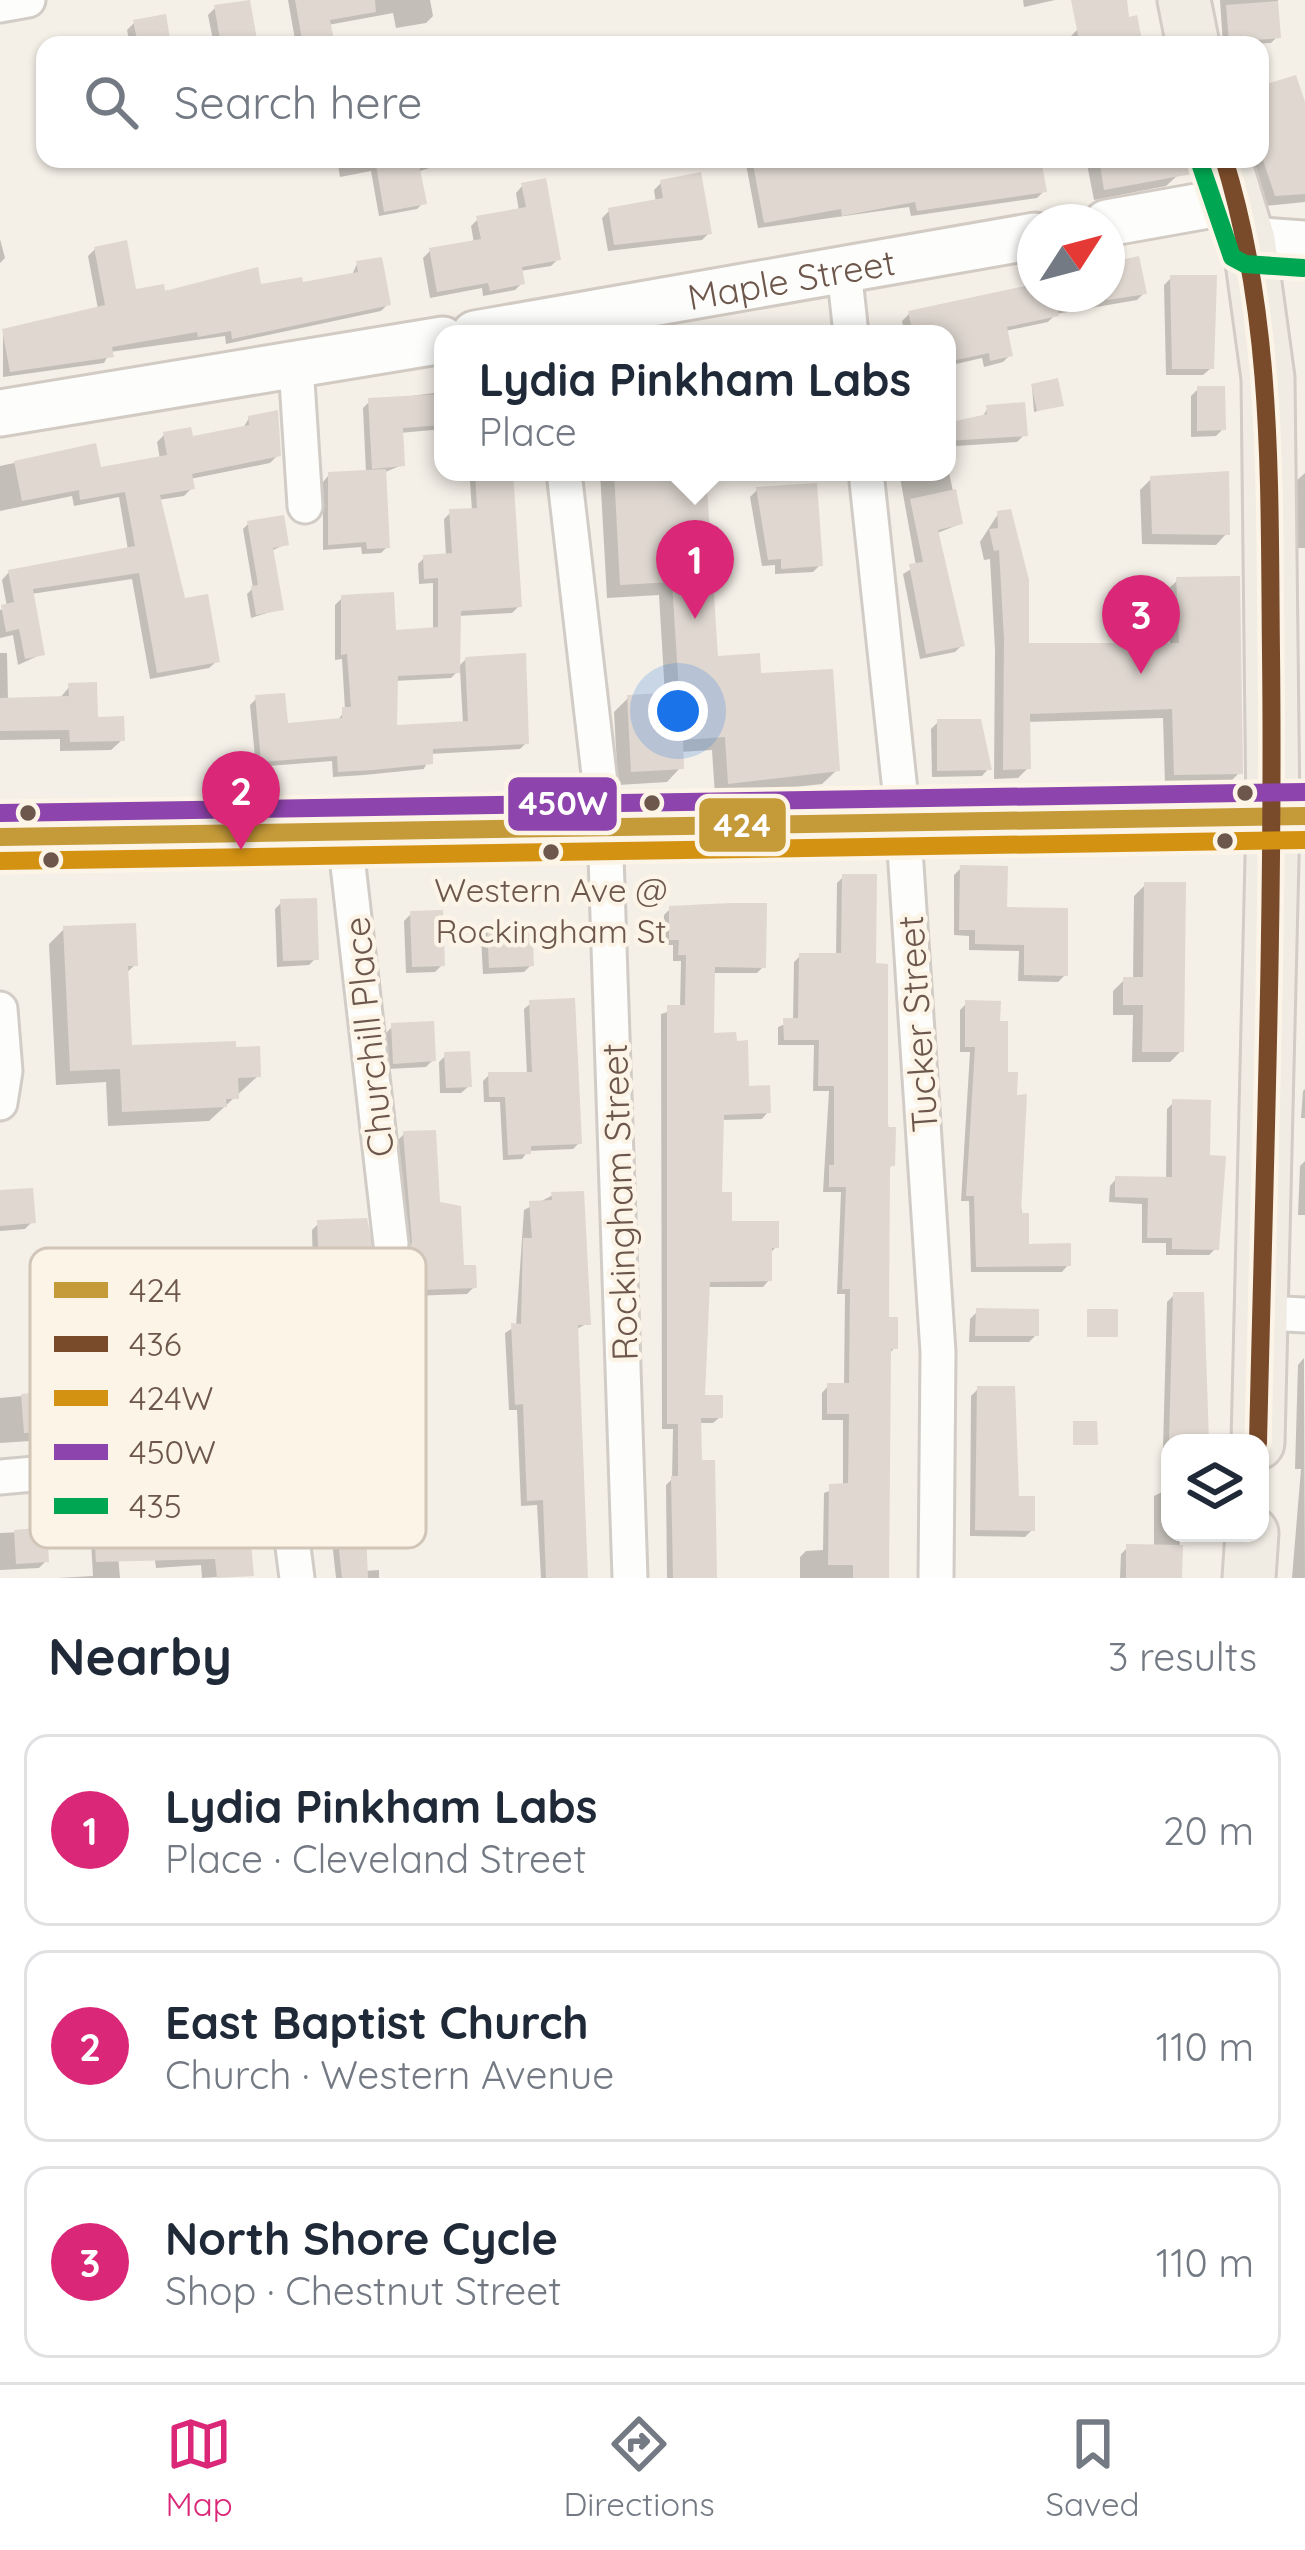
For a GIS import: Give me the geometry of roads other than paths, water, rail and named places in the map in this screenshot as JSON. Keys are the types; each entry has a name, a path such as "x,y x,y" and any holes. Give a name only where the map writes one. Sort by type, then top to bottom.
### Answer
{"main road":[{"path":"1184,0 1191,36"},
{"path":"1236,200 1268,378 1289,817 1284,1314 1260,1434"},
{"path":"0,837 903,819 1289,817"},
{"path":"1249,1578 1251,1542"}],"street":[{"path":"0,5 28,0"},
{"path":"1125,220 1236,200 1305,244"},
{"name":"Maple Street","path":"562,325 1017,239"},
{"path":"844,269 850,325"},
{"path":"0,413 434,342"},
{"path":"296,365 305,506"},
{"name":"Rockingham Street","path":"565,481 605,826 630,1578"},
{"name":"Tucker Street","path":"867,481 903,819 938,1352 936,1578"},
{"name":"Churchill Place","path":"344,830 391,1244"},
{"path":"0,1009 5,1071 0,1103"},
{"path":"0,1477 30,1474"},
{"path":"292,1548 297,1578"}],"place":[{"name":"Lydia Pinkham Labs","path":"695,619"},
{"name":"North Shore Cycle","path":"1141,674"},
{"name":"East Baptist Church","path":"241,850"},
{"name":"Western Ave @ Rockingham St","path":"551,852"}]}
